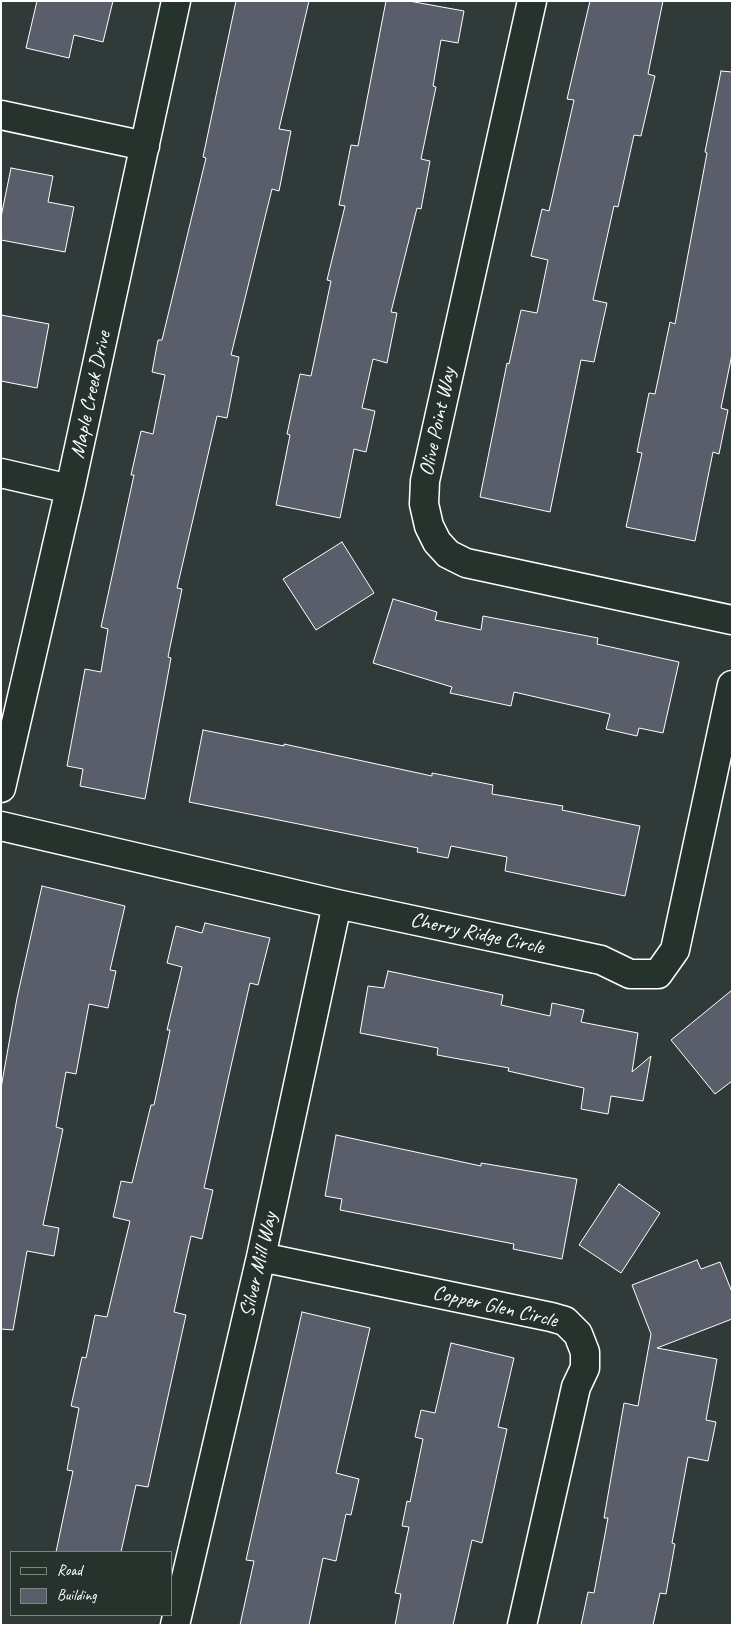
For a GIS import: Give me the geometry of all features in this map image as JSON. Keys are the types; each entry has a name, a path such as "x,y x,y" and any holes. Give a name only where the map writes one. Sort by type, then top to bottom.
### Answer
{"street":[{"name":"Maple Creek Drive","path":"1,788 70,488 176,1"},
{"name":"Olive Point Way","path":"532,1 425,481 424,504 429,526 437,542 448,554 466,563 732,620"},
{"path":"1,115 145,146"},
{"path":"1,473 70,488"},
{"name":"Cherry Ridge Circle","path":"1,826 338,904 601,960 630,974 658,974 674,950 732,685"},
{"name":"Silver Mill Way","path":"175,1625 261,1257 338,904"},
{"name":"Copper Glen Circle","path":"261,1257 552,1317 565,1321 578,1334 585,1352 584,1368 576,1387 522,1625"}],"building":[{"path":"37,1 113,1 103,42 74,35 69,58 26,48"},
{"path":"236,1 309,1 279,129 291,131 279,191 272,189 231,355 239,357 227,418 217,416 177,588 182,589 168,657 171,658 145,799 80,786 83,769 67,766 85,669 101,672 108,629 101,627 134,475 131,475 141,431 153,434 165,375 152,372 158,340 162,340 206,158 203,157"},
{"path":"386,1 409,1 464,11 458,43 441,40 433,86 436,87 421,159 430,161 421,209 417,208 391,312 397,313 387,363 373,359 362,408 375,411 366,452 354,449 340,518 276,505 290,435 287,434 300,374 311,376 331,281 327,280 345,206 339,205 351,145 358,146"},
{"path":"590,1 663,1 648,74 655,76 641,136 634,135 618,207 614,206 593,300 607,303 594,362 581,360 550,512 480,497 507,363 509,364 521,310 537,313 548,260 531,256 542,209 549,211 574,100 567,99"},
{"path":"721,71 732,72 732,354 721,408 728,410 719,454 713,452 695,541 626,527 642,453 637,452 649,393 655,394 670,322 675,324"},
{"path":"11,168 53,176 48,202 74,207 65,252 1,240 1,217"},
{"path":"1,315 49,324 37,388 1,381"},
{"path":"342,542 374,593 316,630 283,579"},
{"path":"393,599 437,612 435,620 481,630 483,616 598,638 597,644 679,662 663,733 639,728 637,736 606,729 610,714 514,692 511,706 450,693 452,687 373,663"},
{"path":"203,730 284,746 284,744 432,776 432,773 493,785 492,794 563,806 562,810 640,826 625,896 505,871 507,857 451,846 448,858 417,852 418,848 189,802"},
{"path":"42,886 125,906 110,970 116,971 108,1008 89,1004 76,1074 66,1072 56,1127 63,1129 43,1225 59,1228 54,1256 27,1251 13,1330 1,1329 1,1088 17,998"},
{"path":"205,923 270,938 258,985 250,983 231,1066 204,1188 213,1190 202,1239 191,1236 174,1312 186,1315 148,1487 136,1485 121,1551 56,1551 73,1471 67,1470 79,1408 71,1406 82,1357 86,1358 95,1315 107,1317 130,1221 113,1217 121,1181 132,1183 151,1105 154,1105 170,1030 167,1030 182,967 167,963 176,926 202,933"},
{"path":"388,971 503,995 501,1005 550,1016 552,1003 584,1010 581,1022 638,1033 632,1072 651,1056 643,1101 611,1096 608,1114 581,1109 584,1088 508,1071 509,1068 437,1055 438,1048 360,1033 368,986 384,988"},
{"path":"732,990 732,1081 715,1094 671,1040"},
{"path":"336,1135 481,1166 481,1163 577,1179 562,1259 513,1249 514,1244 340,1210 342,1199 325,1196"},
{"path":"619,1184 660,1213 621,1273 579,1245"},
{"path":"697,1260 701,1269 720,1262 732,1292 732,1319 657,1348 717,1359 706,1420 716,1422 708,1461 688,1457 672,1543 675,1544 666,1594 660,1593 653,1625 581,1625 588,1592 594,1593 608,1518 604,1518 624,1403 638,1406 651,1334 632,1285"},
{"path":"302,1312 370,1328 336,1473 359,1479 351,1515 346,1514 336,1561 323,1558 309,1625 240,1625 254,1561 246,1560"},
{"path":"451,1343 514,1358 498,1427 507,1429 482,1543 472,1540 453,1625 395,1625 401,1594 395,1593 409,1527 402,1526 407,1501 410,1502 423,1439 415,1437 421,1410 435,1413"}]}
